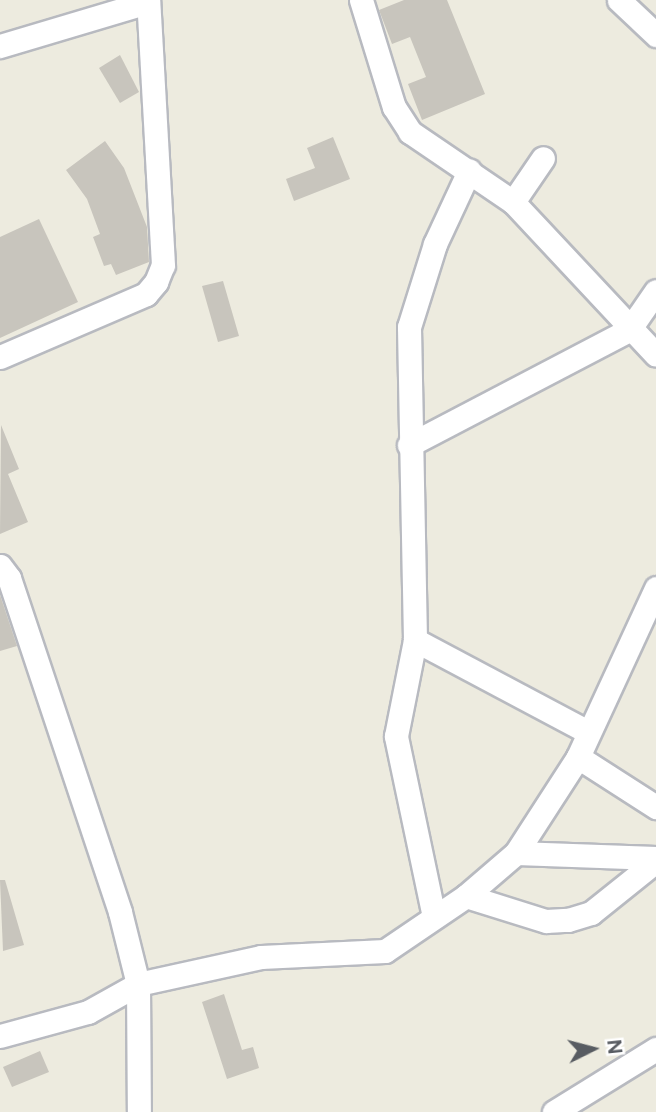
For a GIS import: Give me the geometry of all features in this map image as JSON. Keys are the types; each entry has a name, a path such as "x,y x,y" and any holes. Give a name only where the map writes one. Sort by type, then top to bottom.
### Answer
{"street":[{"path":"362,0 394,107 410,132 513,202 629,330 656,355"},
{"path":"619,0 652,24"},
{"path":"0,46 148,1 163,265 156,282 146,294 0,357"},
{"path":"513,202 543,158"},
{"path":"434,917 396,736 415,639 409,327 435,244 469,171"},
{"path":"410,445 629,330 656,291"},
{"path":"0,566 9,578 108,870 138,984 139,1112"},
{"path":"0,1036 88,1012 138,984 261,957 385,951 466,896 516,853 578,757 656,588"},
{"path":"415,639 588,732"},
{"path":"578,757 656,807"},
{"path":"516,853 656,859"},
{"path":"466,896 546,921 568,920 591,913 656,859"},
{"path":"554,1112 656,1049"}],"building":[{"path":"404,0 447,0 485,94 422,120 408,84 426,77 410,37 392,44 379,10"},
{"path":"120,55 139,92 120,103 99,68"},
{"path":"333,137 350,179 294,201 286,179 315,168 307,148"},
{"path":"105,141 124,168 147,227 149,262 116,275 111,264 104,266 93,237 100,234 87,199 66,170"},
{"path":"39,219 78,302 0,338 0,237"},
{"path":"223,281 239,336 218,342 202,286"},
{"path":"1,425 19,469 8,474 28,522 0,534"},
{"path":"0,595 17,646 0,651"},
{"path":"0,880 5,880 24,945 3,951"},
{"path":"224,994 242,1050 253,1047 259,1068 227,1079 202,1002"},
{"path":"40,1051 49,1072 12,1087 3,1067"}]}
